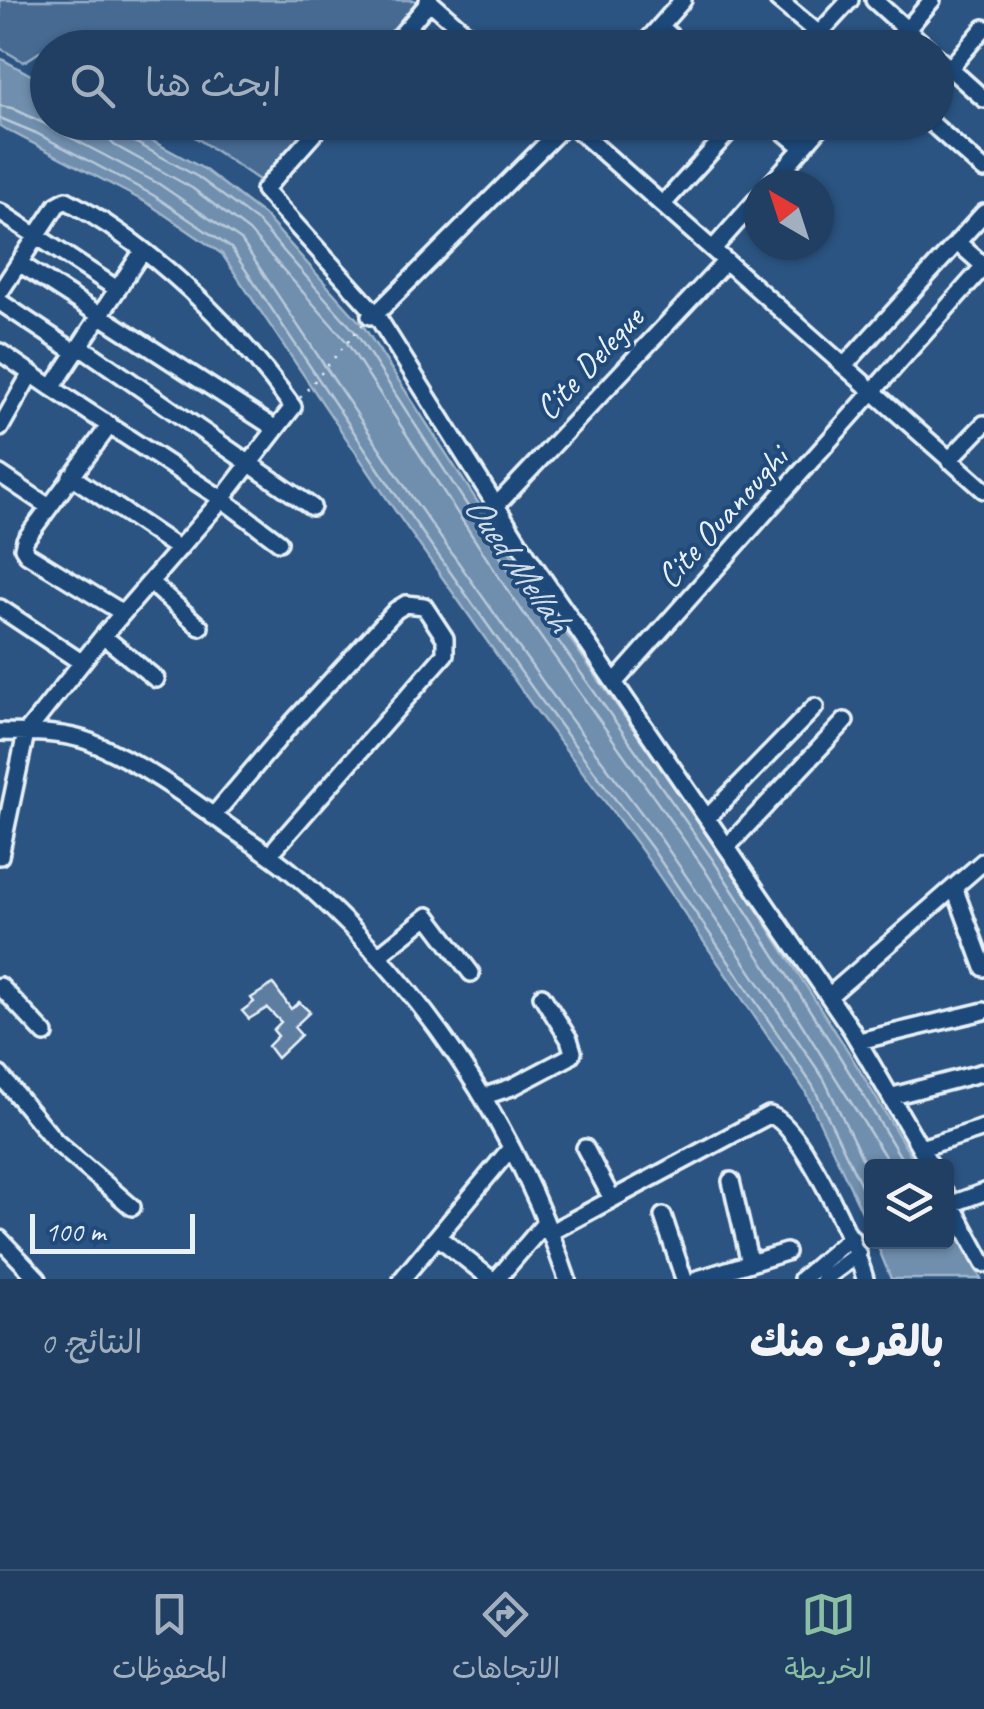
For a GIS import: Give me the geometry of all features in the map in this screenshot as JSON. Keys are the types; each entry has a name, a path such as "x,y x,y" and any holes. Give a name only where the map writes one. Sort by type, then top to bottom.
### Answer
{"street":[{"path":"657,30 682,0"},
{"path":"778,0 814,30"},
{"path":"823,30 850,0"},
{"path":"874,0 907,30 932,0"},
{"path":"405,30 429,1 462,30"},
{"path":"660,26 664,30"},
{"path":"954,63 984,28"},
{"path":"954,72 984,100"},
{"path":"308,140 264,190 373,314 495,507 859,1041 928,1159"},
{"path":"373,314 554,140"},
{"path":"590,140 984,490"},
{"path":"662,204 721,140"},
{"path":"793,140 803,148"},
{"path":"783,170 810,140"},
{"path":"950,140 984,170"},
{"path":"0,292 57,206 66,200 142,252 240,338 294,405 222,499 81,662 26,733 0,856"},
{"path":"0,212 117,290"},
{"path":"844,366 984,213"},
{"path":"713,249 744,214"},
{"path":"958,242 984,266"},
{"path":"52,388 142,252"},
{"name":"Cite Delegue","path":"495,507 726,261"},
{"path":"19,263 276,428"},
{"name":"Cite Ouanoughi","path":"615,682 984,266"},
{"path":"0,302 78,349 312,506"},
{"path":"0,352 222,499 279,542"},
{"path":"0,428 31,373"},
{"path":"110,424 24,540 23,548 123,613"},
{"path":"949,460 984,424"},
{"path":"71,476 179,549"},
{"path":"1,478 49,507"},
{"path":"150,582 200,627"},
{"path":"214,816 292,723 396,610 406,604 424,606 445,638 445,654 276,846"},
{"path":"0,608 81,662"},
{"path":"103,636 156,679"},
{"path":"708,817 815,707"},
{"path":"728,846 844,721"},
{"path":"0,732 87,740 124,758 214,816 291,872 378,956 442,1032 485,1096 567,1279"},
{"path":"829,996 984,861"},
{"path":"954,888 984,965"},
{"path":"378,956 428,916 471,973"},
{"path":"0,986 45,1034"},
{"path":"485,1096 532,1078 573,1052 542,996"},
{"path":"859,1041 984,1011"},
{"path":"893,1096 984,1072"},
{"path":"0,1076 55,1141 132,1207"},
{"path":"438,1237 494,1279 547,1228 612,1199 769,1115 786,1125 797,1140 851,1237 865,1279"},
{"path":"921,1148 984,1128"},
{"path":"585,1148 612,1199"},
{"path":"402,1279 510,1149"},
{"path":"731,1181 750,1263"},
{"path":"954,1198 984,1192"},
{"path":"954,1206 977,1236 984,1264"},
{"path":"664,1216 684,1279"},
{"path":"802,1279 851,1237"},
{"path":"0,1239 38,1279"},
{"path":"698,1279 786,1252"},
{"path":"824,1279 858,1254"}],"path":[{"path":"294,405 373,314"}],"shaded area":[{"path":"0,0 414,0 424,8 404,30 30,30 30,58 24,62 0,48"},
{"path":"199,140 309,140 268,186"}],"water":[{"name":"Oued Mellah","path":"0,58 30,75 30,140 150,140 204,169 264,215 364,327 525,575 721,854 913,1159 864,1159 864,1216 805,1091 643,852 530,702 394,509 222,254 149,204 0,126"},
{"path":"954,1229 981,1279 891,1279 879,1249 954,1249"}],"building":[{"path":"273,984 291,1009 299,1002 310,1012 294,1027 301,1035 277,1058 268,1046 278,1036 273,1030 281,1022 267,1008 249,1019 242,1011 254,1002 251,998"}]}
